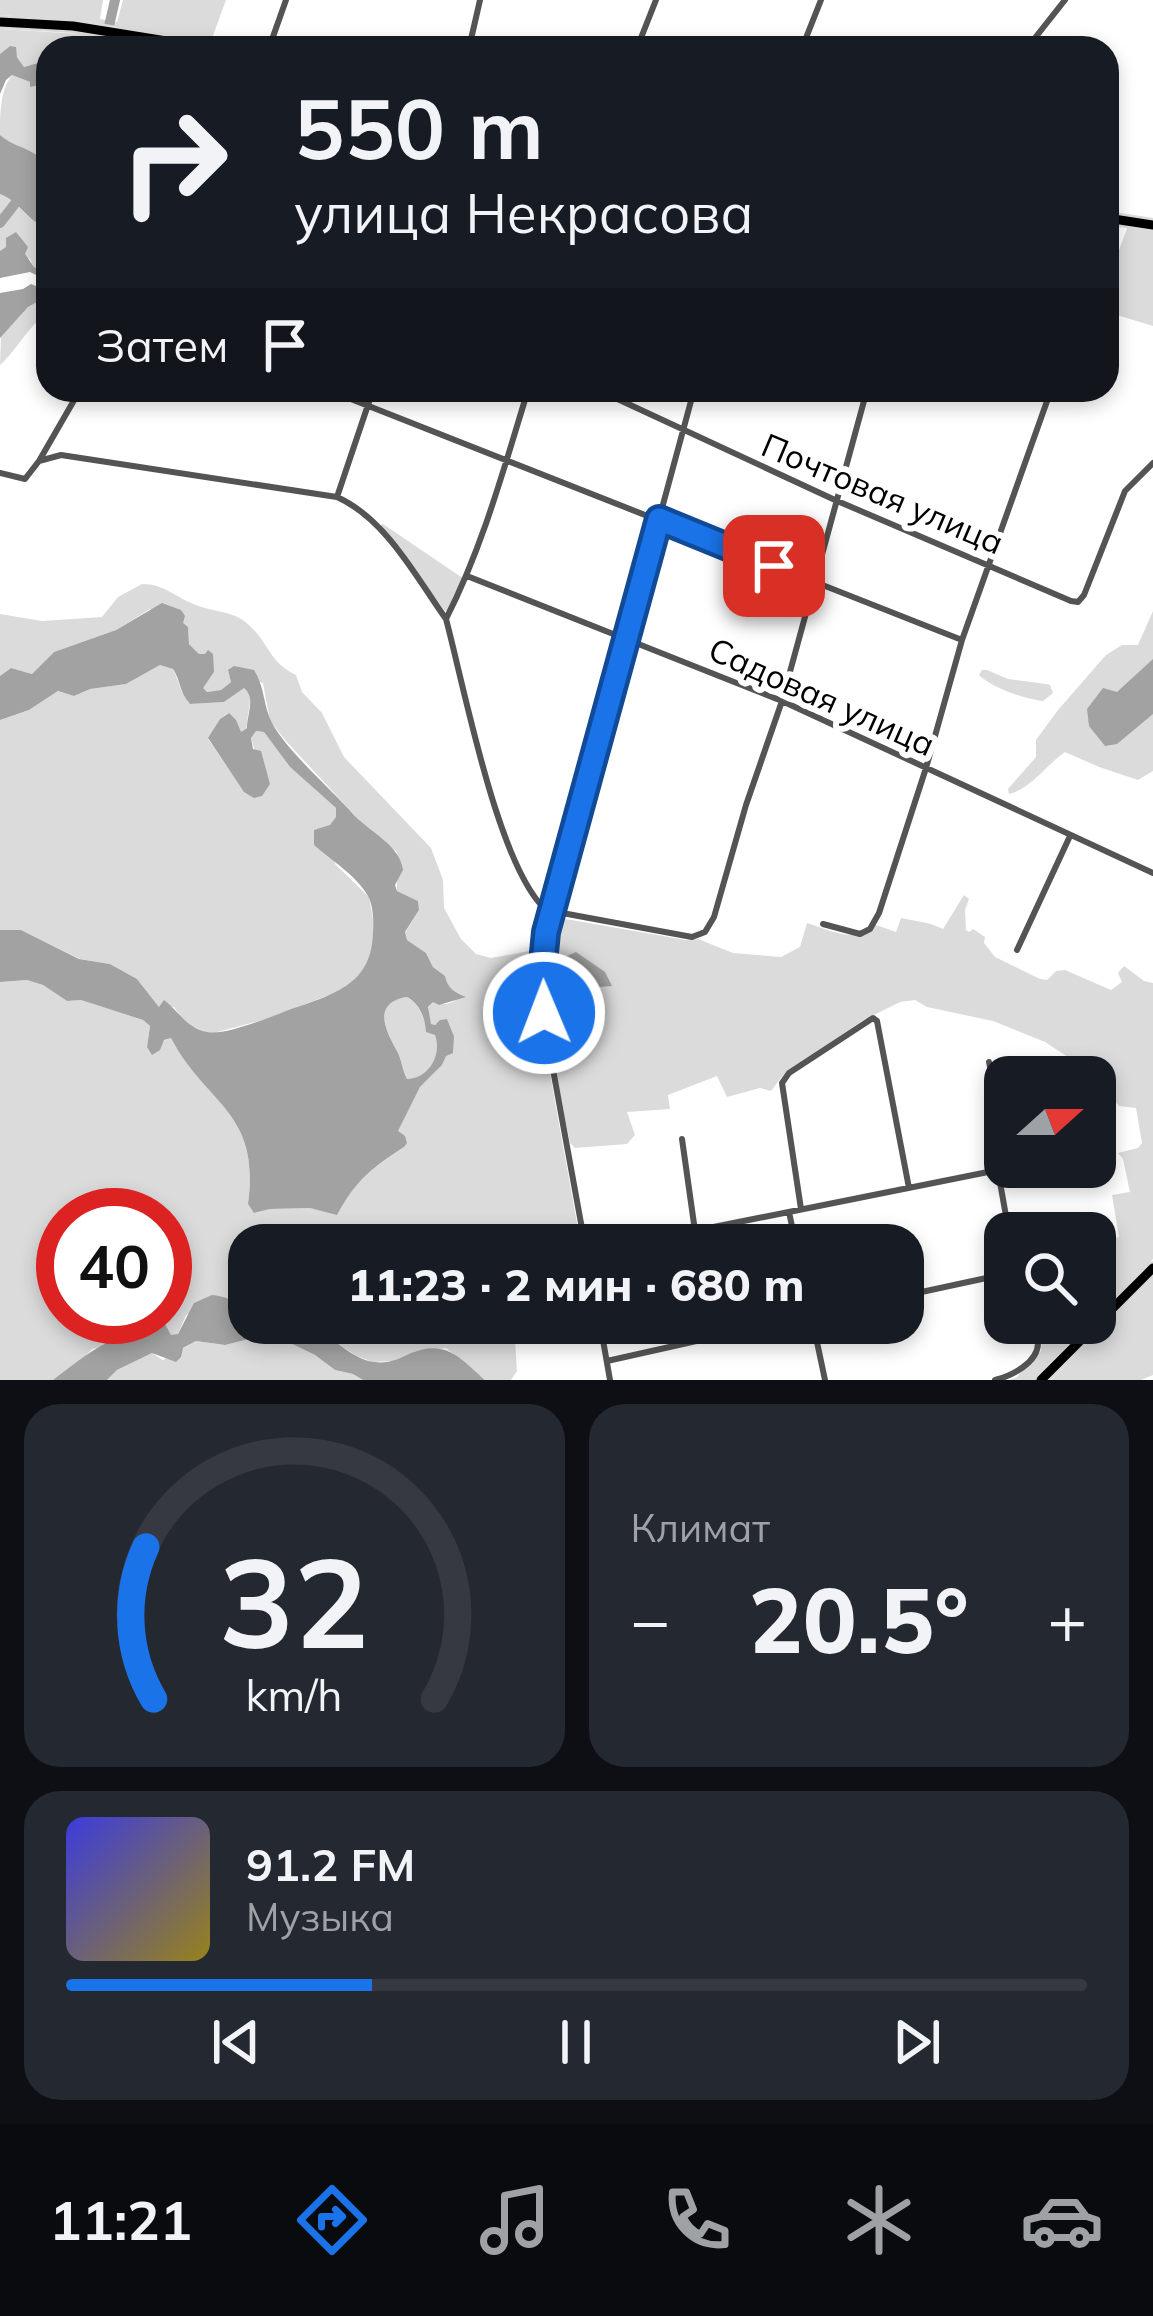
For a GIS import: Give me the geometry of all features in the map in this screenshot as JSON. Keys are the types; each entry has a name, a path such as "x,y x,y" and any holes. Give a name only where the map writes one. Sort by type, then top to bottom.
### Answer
{"main road":[{"path":"0,22 143,36"},
{"path":"1119,220 1153,225"},
{"path":"1041,1380 1153,1268"}],"street":[{"path":"273,36 286,0"},
{"path":"472,36 480,0"},
{"path":"642,36 656,0"},
{"path":"807,36 821,0"},
{"path":"1036,36 1065,0"},
{"path":"0,473 25,479 72,402"},
{"path":"358,402 962,640"},
{"path":"337,497 369,402"},
{"path":"446,619 467,576 524,402"},
{"name":"Почтовая улица","path":"623,402 835,500 1078,602 1125,491 1153,464"},
{"path":"581,1224 544,1013 543,957 690,402"},
{"path":"39,461 62,455 337,497 352,504 376,526 446,619 488,781 514,860 532,894 551,913 686,936 705,932 714,917 782,701 864,402"},
{"path":"823,925 860,934 873,925 883,905 962,640 1048,402"},
{"path":"51,436 62,455"},
{"name":"Садовая улица","path":"467,576 782,701 1153,873"},
{"path":"1016,950 1070,836"},
{"path":"801,1209 782,1083 789,1073 873,1018 909,1188"},
{"path":"682,1138 694,1224"},
{"path":"730,1224 984,1173"},
{"path":"789,1212 792,1224"},
{"path":"924,1291 984,1279"},
{"path":"603,1344 610,1380"},
{"path":"607,1361 683,1344"},
{"path":"817,1344 825,1380"},
{"path":"995,1380 1015,1375 1038,1344"}],"shaded area":[{"path":"0,0 103,0 100,19 117,22 123,0 226,0 213,36 0,15"},
{"path":"0,29 97,35 36,36 36,64 24,67 10,46 0,54"},
{"path":"16,47 24,67 36,64 36,86 30,87 30,82 12,75 0,94 0,54"},
{"path":"12,75 36,82 36,158 0,135"},
{"path":"0,135 36,155 36,223 0,194"},
{"path":"0,194 36,223 36,268 30,259 7,247 0,251"},
{"path":"1128,226 1153,230 1153,326 1119,316 1119,250"},
{"path":"16,232 28,247 25,254 36,275 0,278 0,251 6,247 6,238"},
{"path":"36,286 36,303 0,338 0,293"},
{"path":"36,303 36,323 0,365 1,336"},
{"path":"380,526 464,579 448,610"},
{"path":"142,584 157,586 244,621 280,665 296,675 344,757 431,848 443,880 444,908 461,939 476,954 491,958 540,949 542,1030 577,1224 228,1224 228,1298 192,1313 192,1188 36,1188 36,1344 109,1344 92,1349 53,1380 0,1380 0,982 27,980 67,1001 81,1000 143,1020 150,1026 147,1047 171,1038 239,1129 250,1173 248,1204 255,1213 310,1208 337,1214 366,1176 404,1147 397,1132 420,1087 442,1065 454,1036 447,1019 430,1024 428,1008 433,1001 448,1004 461,995 450,988 426,953 407,940 405,933 419,910 418,901 397,891 397,852 361,822 270,721 263,683 228,670 231,682 221,690 202,688 214,672 205,654 189,644 188,628 150,609 116,630 54,652 32,674 11,668 0,676 0,614 42,621 102,617 118,597"},
{"path":"162,603 181,610 189,644 199,654 208,650 213,654 214,672 203,688 207,692 231,682 228,670 234,666 254,670 279,734 396,853 403,870 397,891 418,901 419,910 405,932 407,940 426,953 452,990 466,997 428,1007 431,1024 447,1019 454,1036 453,1053 420,1087 398,1131 407,1143 366,1176 337,1215 310,1208 254,1213 248,1204 250,1173 239,1128 171,1038 152,1055 147,1047 150,1026 143,1020 81,1000 67,1001 27,980 0,982 0,930 21,930 79,959 110,964 137,979 159,1007 164,1000 194,1027 215,1033 333,993 357,977 371,951 373,918 368,896 314,845 314,830 330,825 336,808 290,767 264,732 256,731 251,738 253,749 261,751 270,784 262,796 254,798 244,792 208,738 229,713 241,732 247,728 250,701 244,688 224,702 190,704 173,669 160,665 126,684 74,696 58,691 29,710 0,720 0,676 11,668 32,674 54,652 116,630","holes":["396,1000 412,1000 426,1032 435,1035 437,1050 422,1075 407,1079 384,1019"]},
{"path":"1153,611 1153,771 1138,780 1065,752 1032,782 1009,794 1008,789 1036,757 1036,740 1058,710 1106,655 1122,645 1138,645"},
{"path":"1153,659 1153,714 1117,744 1105,746 1089,726 1087,709 1103,688 1117,692"},
{"path":"160,665 172,668 190,704 224,702 244,687 248,691 247,727 241,733 228,713 208,739 244,791 270,784 251,737 255,731 264,732 290,767 336,808 337,817 330,825 335,864 369,897 374,924 373,951 345,989 210,1034 185,1023 174,1007 160,1008 137,979 110,964 80,959 21,930 0,930 0,720 29,710 58,691 74,696 126,684"},
{"path":"987,670 1008,679 1050,685 1053,693 1043,701 1019,695 979,675"},
{"path":"964,895 969,899 966,930 985,937 995,957 1040,979 1065,970 1111,990 1122,982 1118,973 1124,966 1153,983 1153,1259 1116,1297 1119,1237 1112,1195 1130,1192 1118,1153 1142,1143 1136,1108 1116,1102 1116,1056 1066,1056 993,1021 927,1007 915,1000 900,1002 862,1021 784,1074 771,1091 760,1088 727,1097 717,1076 668,1095 670,1109 627,1112 635,1135 627,1144 575,1148 570,1143 547,1002 554,917 698,939 733,953 781,957 800,947 807,923 852,935 876,925 896,932 901,918 943,929"},
{"path":"576,952 605,972 612,986 599,987 556,967 558,960"},
{"path":"407,997 418,1007 426,1031 435,1035 437,1043 427,1070 407,1079 384,1018 389,1005"},
{"path":"1153,1276 1153,1375 1141,1380 1051,1380 1086,1344 1116,1344 1116,1314"},
{"path":"212,1295 228,1299 229,1344 225,1345 196,1341 192,1343 194,1303"},
{"path":"196,1341 292,1344 335,1370 363,1380 107,1380 152,1353 163,1360"},
{"path":"105,1344 190,1344 176,1362 152,1353 107,1380 53,1380"},
{"path":"292,1344 338,1344 374,1362 434,1348 460,1358 485,1380 363,1380 335,1370"},
{"path":"339,1344 515,1344 517,1371 511,1380 485,1380 446,1348 416,1351 394,1361 373,1362"},
{"path":"1042,1344 1070,1344 1035,1380 1010,1380 1017,1377 1041,1351"}],"waterway":[{"path":"107,36 115,0"},
{"path":"0,223 24,192"}],"route":[{"path":"544,1013 546,932 659,519 774,566"}]}
